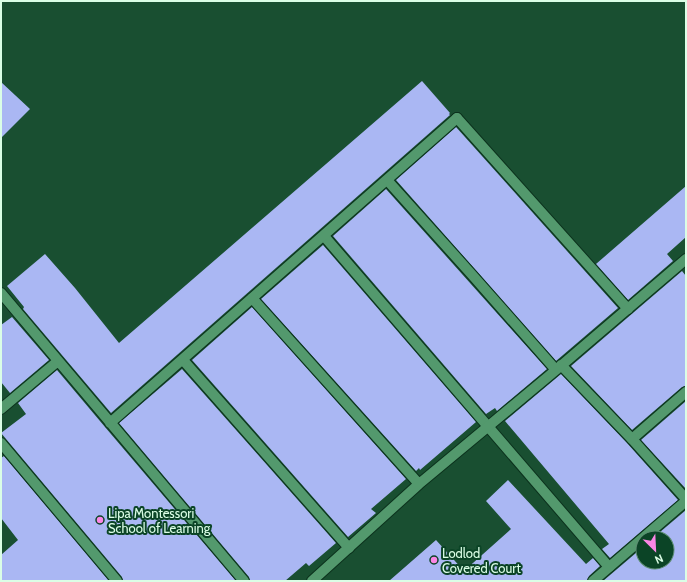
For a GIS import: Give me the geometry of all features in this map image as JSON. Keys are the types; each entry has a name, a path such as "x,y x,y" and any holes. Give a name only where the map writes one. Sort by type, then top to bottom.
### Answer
{"street":[{"path":"110,423 457,118 628,308"},
{"path":"387,180 474,277 559,367 632,439 686,500 593,581"},
{"path":"324,236 609,567"},
{"path":"312,581 419,484 488,428 686,259"},
{"path":"1,293 244,581"},
{"path":"252,298 419,484"},
{"path":"182,360 349,548"},
{"path":"1,409 58,361"},
{"path":"632,439 686,392"},
{"path":"1,443 117,581"}],"building":[{"path":"422,81 450,113 450,115 111,413 23,309 24,307 7,286 45,254 75,288 119,343"},
{"path":"1,82 30,109 1,138"},
{"path":"456,127 618,308 556,361 396,180"},
{"path":"686,186 686,237 667,254 673,261 628,300 596,264"},
{"path":"386,189 547,369 497,411 495,408 486,414 333,236"},
{"path":"323,245 476,422 420,470 419,468 416,471 261,299"},
{"path":"682,271 686,276 686,386 682,387 632,430 571,366"},
{"path":"252,307 406,479 371,509 376,513 348,537 192,360"},
{"path":"12,317 49,360 10,393 1,382 1,325"},
{"path":"182,369 336,543 309,566 306,563 285,581 250,581 249,577 119,423"},
{"path":"57,370 236,581 123,581 122,577 1,433 26,414 18,403"},
{"path":"561,374 627,443 678,500 643,530 635,530 635,537 610,558 602,549 609,544 505,421"},
{"path":"686,401 686,489 641,440"},
{"path":"4,456 109,581 1,581 1,555 18,540 1,518 1,458"},
{"path":"508,480 586,564 593,558 600,566 589,576 587,581 389,581 436,540 464,571 511,529 486,501"},
{"path":"686,510 686,581 603,581 635,554 635,570 675,570 675,530 662,530"}],"place":[{"name":"Lipa Montessori School of Learning","path":"100,520"},
{"name":"Lodlod Covered Court","path":"434,560"}]}
